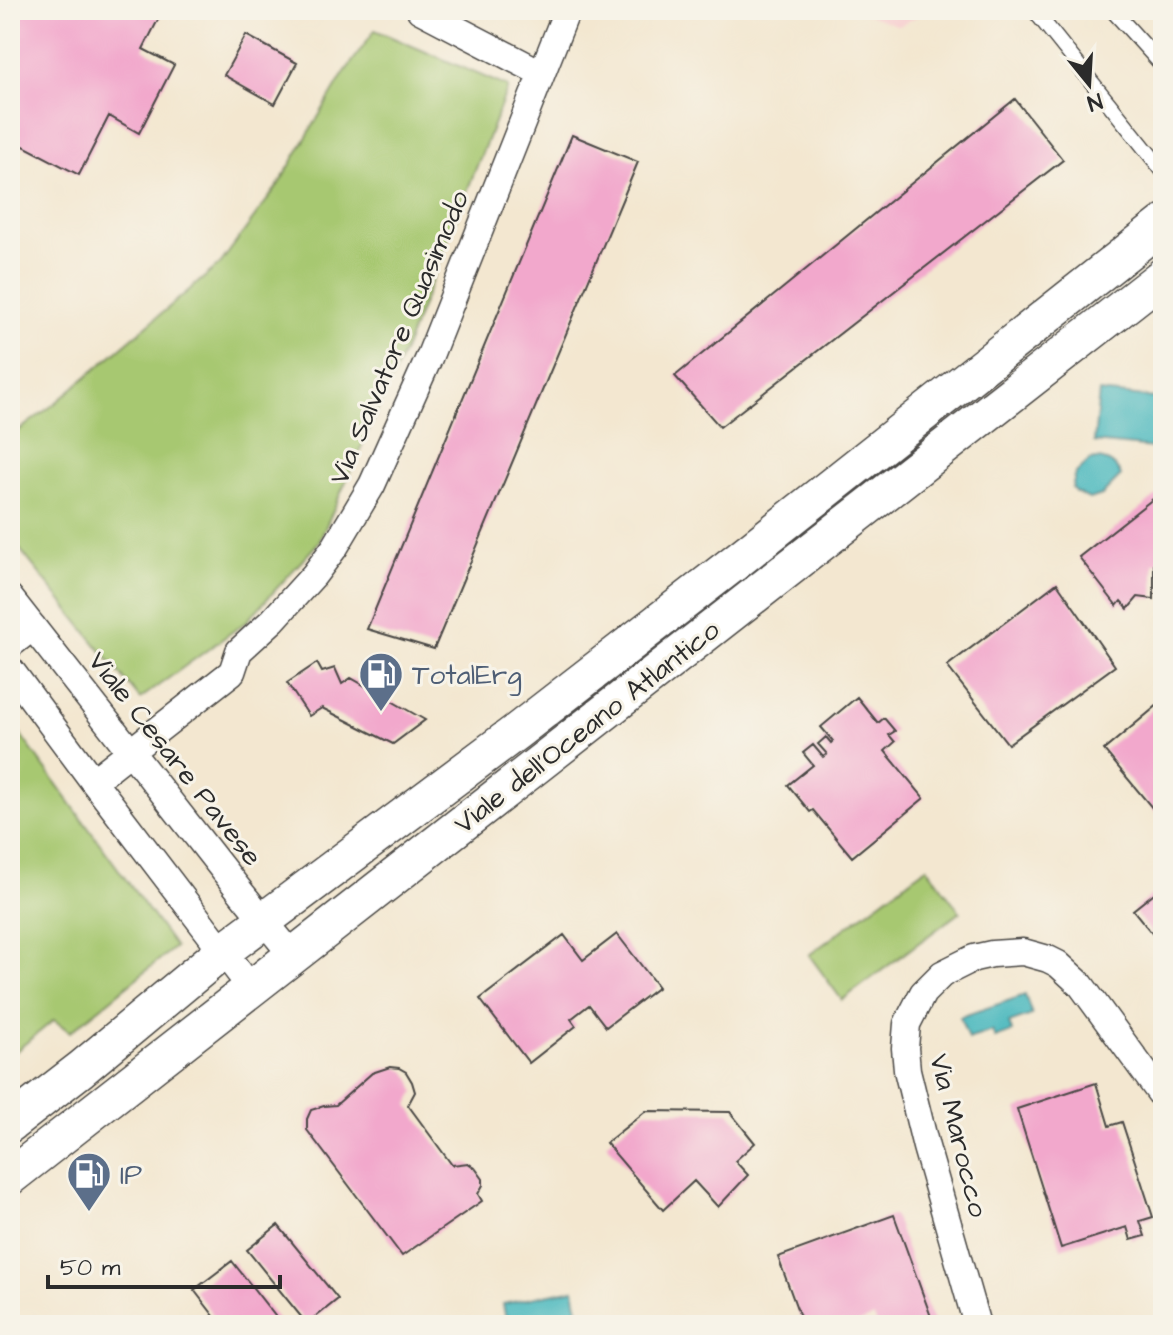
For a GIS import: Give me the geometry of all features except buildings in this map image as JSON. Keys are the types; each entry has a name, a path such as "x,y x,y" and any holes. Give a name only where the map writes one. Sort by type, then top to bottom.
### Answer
{"main road":[{"name":"Viale dell'Oceano Atlantico","path":"10,1124 223,951 528,723 1163,224"},
{"name":"Viale dell'Oceano Atlantico","path":"10,1177 1158,290"}],"street":[{"path":"420,10 541,73"},
{"name":"Via Salvatore Quasimodo","path":"93,781 232,672 239,651 304,588 353,518 384,461 429,358 567,10"},
{"name":"Viale Cesare Pavese","path":"10,598 293,956"},
{"path":"10,645 33,627"},
{"path":"10,669 251,988"},
{"name":"Via Marocco","path":"977,1325 907,1070 907,1024 931,983 951,968 981,956 1023,952 1048,959 1081,985 1163,1097"}],"lane":[{"path":"1034,10 1163,171"},
{"path":"1114,11 1163,66"}],"shaded area":[{"path":"855,10 929,10 899,26"}],"green space":[{"path":"375,30 508,87 404,351 319,542 247,621 140,699 10,537 10,437 53,405 220,264 279,184 343,75"},
{"path":"10,720 175,947 70,1032 54,1020 10,1056"},
{"path":"927,867 960,912 842,1000 809,955"}],"water":[{"path":"1099,392 1163,399 1163,449 1094,442"},
{"path":"1099,459 1112,464 1121,476 1102,495 1089,499 1072,488 1076,473 1090,460"},
{"path":"1025,995 1032,1015 1009,1023 1012,1032 995,1038 992,1031 968,1039 960,1017"},
{"path":"574,1289 581,1325 507,1325 503,1304"}],"place":[{"name":"TotalErg","path":"381,713"},
{"name":"IP","path":"89,1213"}]}
